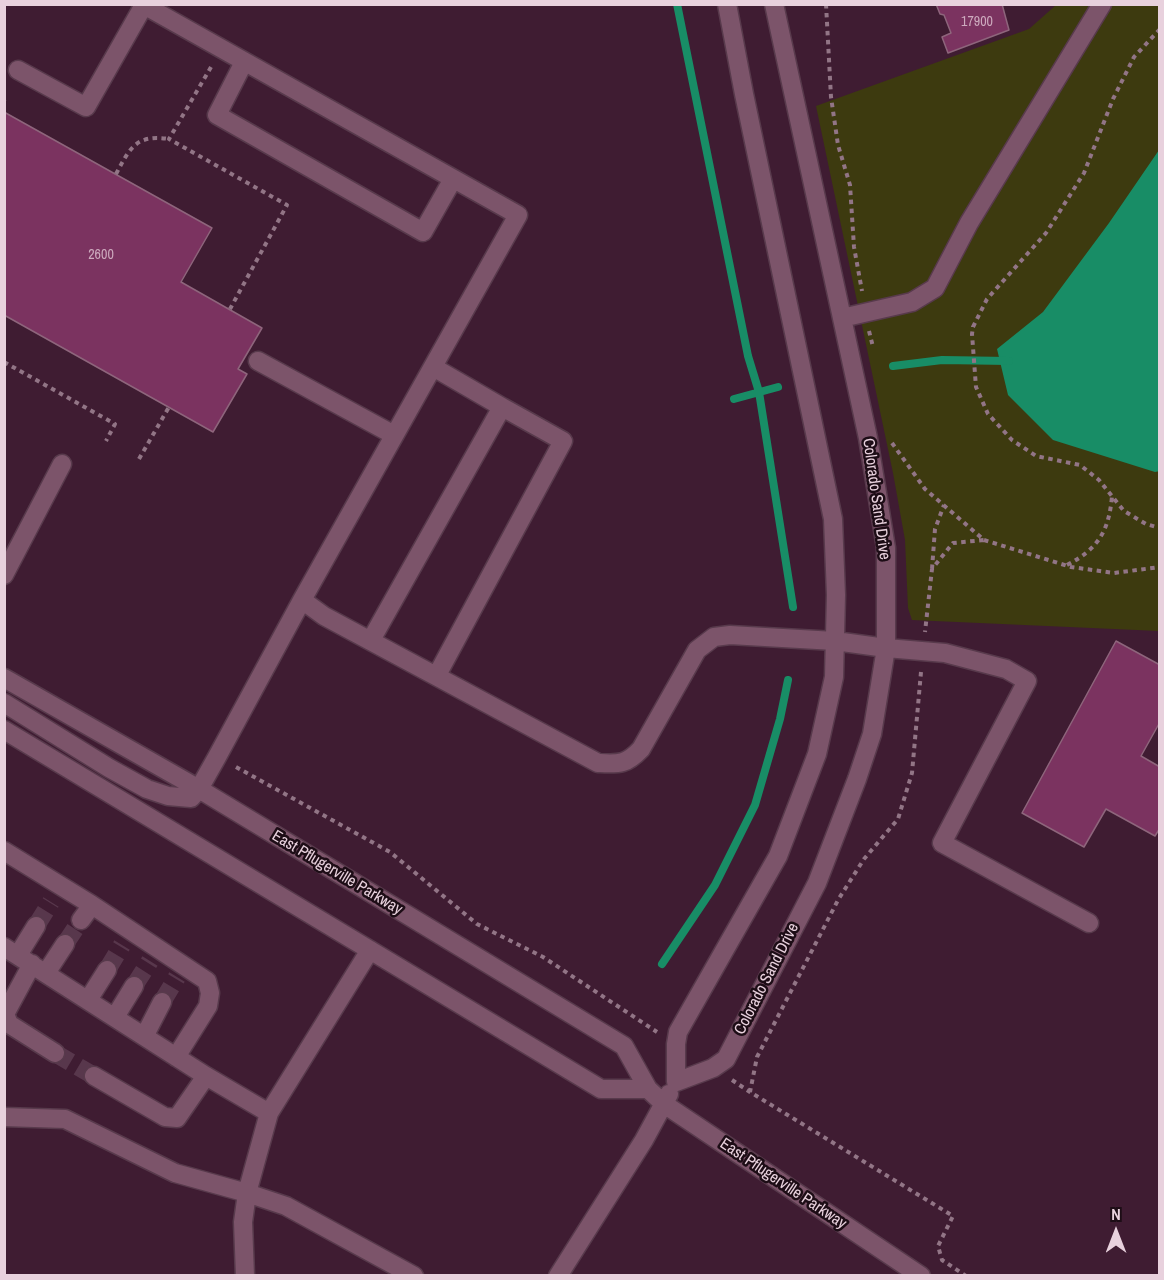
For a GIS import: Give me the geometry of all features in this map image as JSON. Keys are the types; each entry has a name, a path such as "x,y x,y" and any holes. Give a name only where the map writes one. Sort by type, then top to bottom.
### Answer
{"street":[{"path":"558,1275 644,1140 676,1082 678,1032 778,856 818,754 834,677 836,595 833,519 727,4"},
{"name":"Colorado Sand Drive","path":"676,1082 713,1068 726,1059 817,883 872,734 886,648 886,548 868,438 774,4"},
{"path":"842,318 912,302 934,288 969,223 1102,4"},
{"path":"4,703 147,789 191,798 518,215 143,5 86,107 18,70"},
{"path":"244,62 217,115 423,232 453,179"},
{"path":"258,361 394,435"},
{"path":"433,368 563,441 437,675"},
{"path":"371,640 502,407"},
{"path":"4,575 62,464"},
{"path":"302,600 324,616 598,763 618,764 631,759 641,749 697,650 714,637 730,635 835,641 886,648 945,652 1006,669 1027,681 942,843 1089,923"},
{"name":"East Pflugerville Parkway","path":"4,678 198,789 624,1046 648,1089 664,1104 921,1275"},
{"path":"7,737 370,950 601,1089 648,1089"},
{"path":"4,851 56,895 93,905 127,938 181,971 207,981 210,993 208,1006 176,1057"},
{"path":"81,920 93,905"},
{"path":"36,926 5,1014 9,1024 55,1053"},
{"path":"25,960 65,944"},
{"path":"245,1275 243,1222 247,1193 269,1113 370,950"},
{"path":"25,960 206,1076 269,1113"},
{"path":"88,1000 107,970"},
{"path":"115,1017 134,986"},
{"path":"145,1035 162,1002"},
{"path":"94,1076 165,1117 177,1118 206,1076"},
{"path":"4,1117 65,1119 175,1173 286,1206 414,1275"}],"path":[{"path":"1160,29 1134,57 1113,99 1084,173 1046,233 987,299 973,327 972,334 976,387 988,414 1012,440 1036,456 1080,465 1100,480 1124,511 1146,524 1160,528"},
{"path":"169,139 213,64"},
{"path":"116,174 134,145 150,138 169,139 287,205 230,309"},
{"path":"4,362 115,424 106,441"},
{"path":"139,459 169,407"},
{"path":"1066,566 1086,555 1098,542 1106,529 1112,496"},
{"path":"932,569 935,529 944,506"},
{"path":"984,540 1066,566 1114,573 1160,567"},
{"path":"235,767 390,852 477,924 543,957 643,1023"},
{"path":"742,1086 750,1092"},
{"path":"953,1216 938,1246 942,1260 966,1275"}],"shaded area":[{"path":"1056,5 1159,5 1159,631 912,620 908,608 905,540 893,473 816,106 1029,29"},
{"path":"1159,150 1160,471 1155,472 1053,440 1008,395 997,349 1043,312 1109,223"}],"building":[{"path":"936,4 1002,4 1009,30 948,53 942,37 951,33 944,15 940,14"},
{"path":"4,112 212,228 181,282 262,328 238,369 247,374 213,432 4,315"},
{"path":"1116,641 1160,665 1160,722 1141,756 1160,767 1160,828 1155,836 1106,809 1084,847 1022,813"}],"waterway":[{"path":"677,4 748,356 759,392 793,607"},
{"path":"893,366 942,360 1009,361"},
{"path":"734,399 778,387"},
{"path":"662,964 715,885 755,805 780,719 788,680"}],"tunnel":[{"path":"36,926 51,902"},
{"path":"65,944 81,920"},
{"path":"107,970 122,945"},
{"path":"134,986 150,961"},
{"path":"162,1002 177,977"},
{"path":"55,1053 94,1076"}]}
